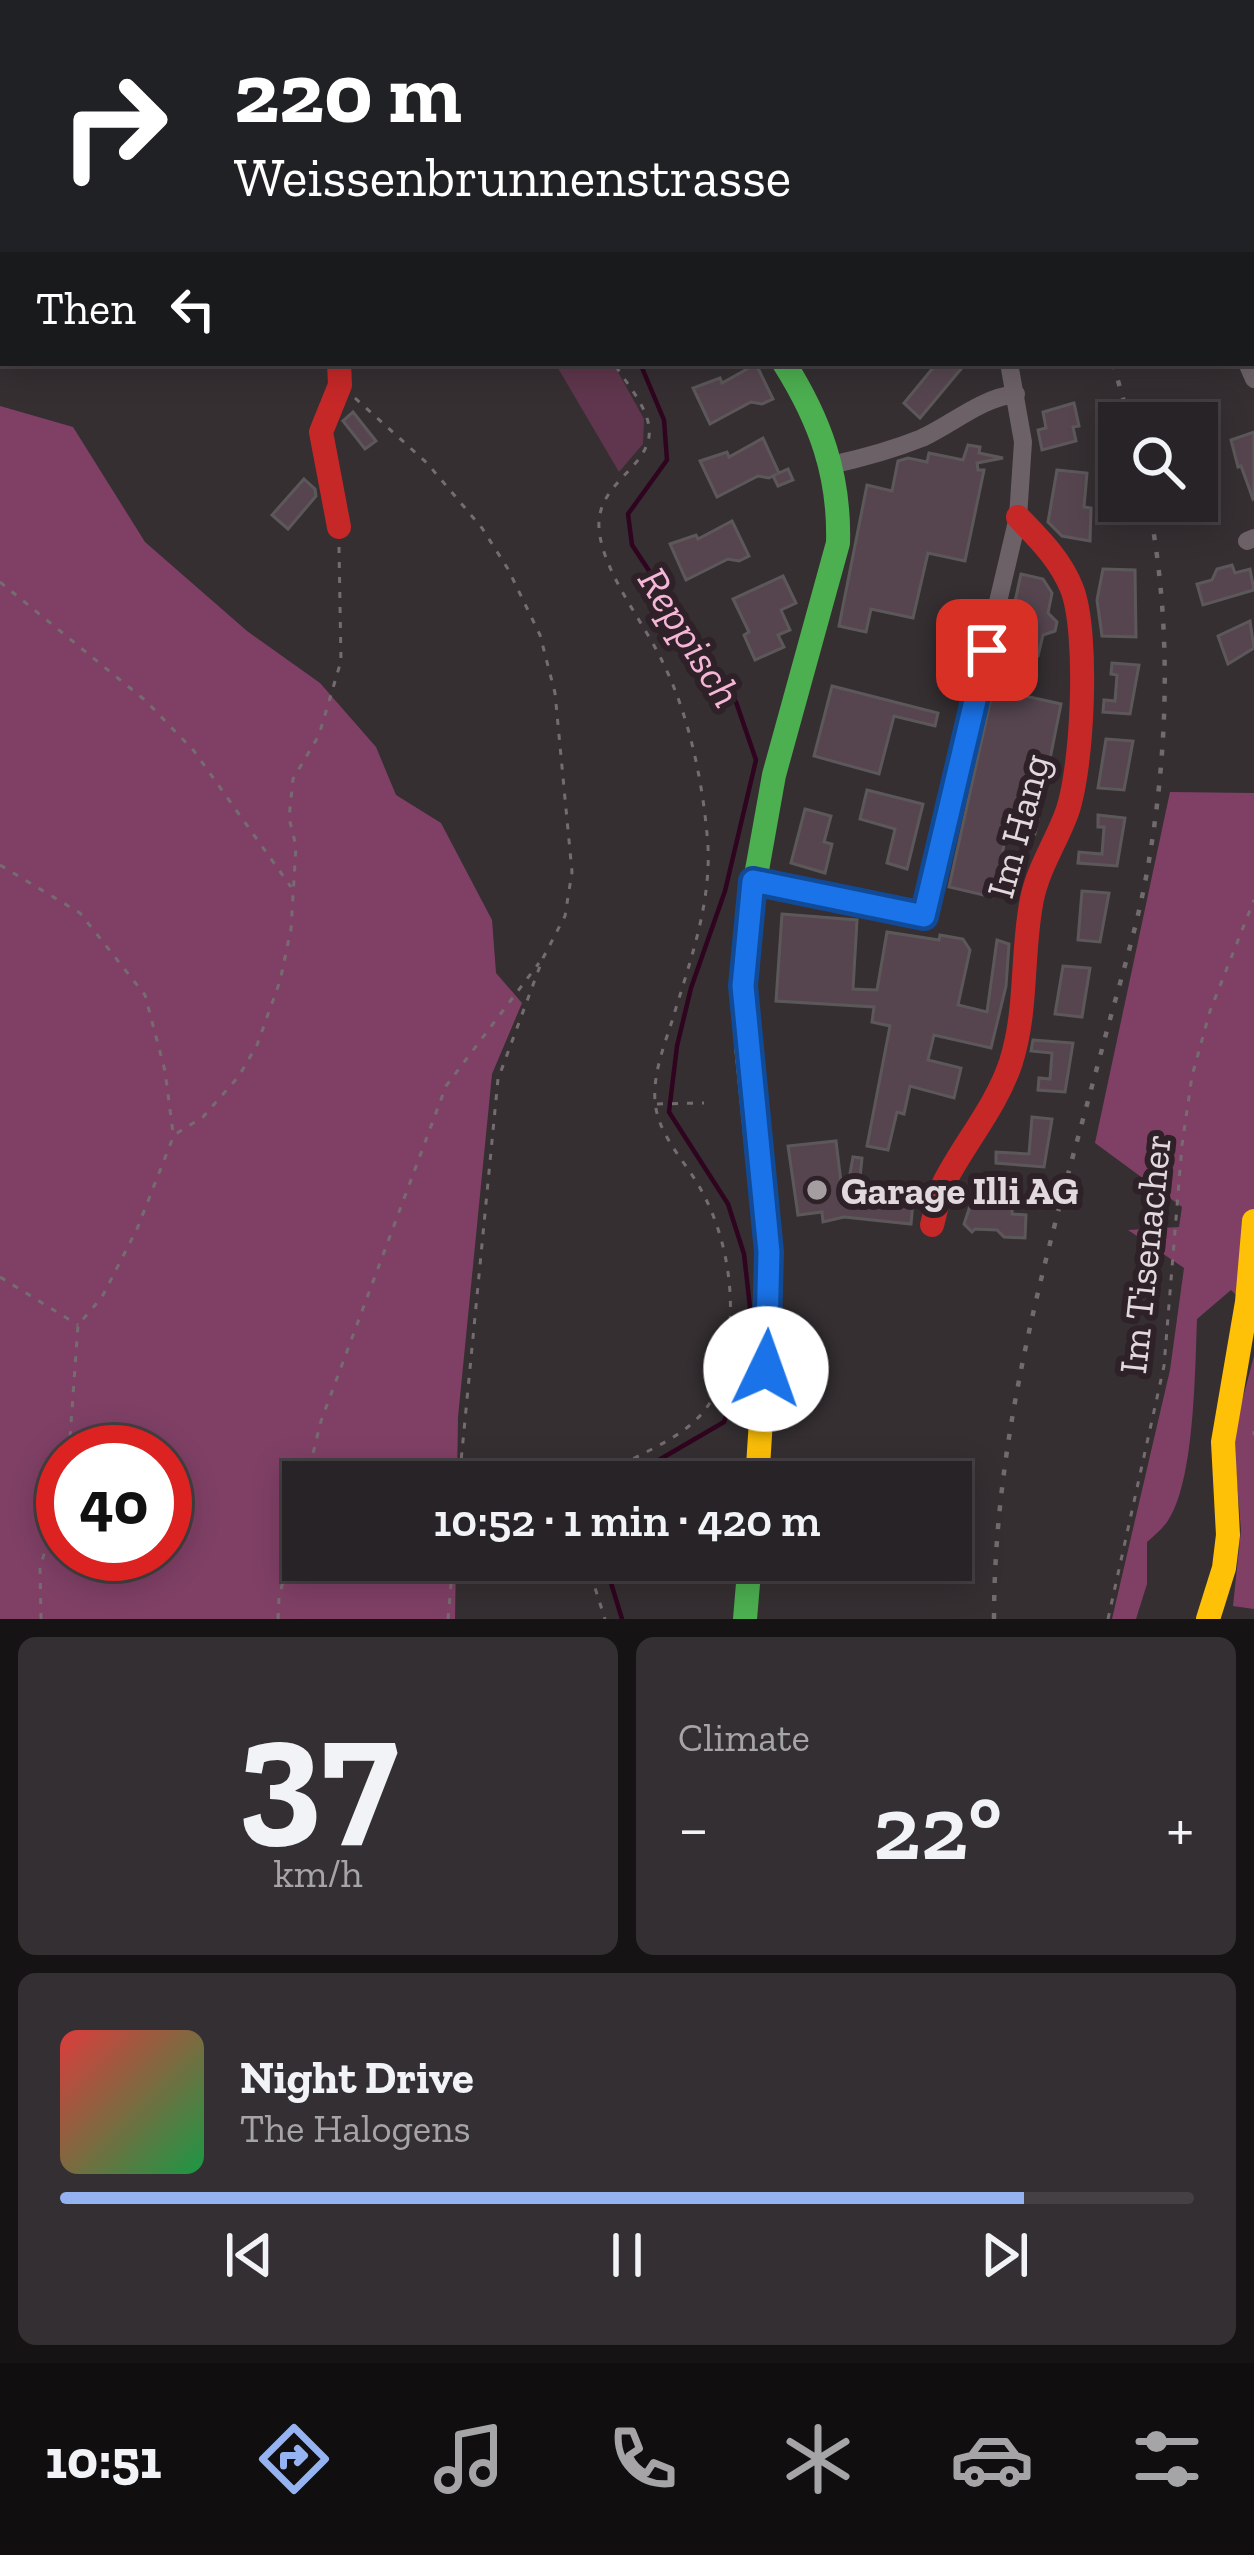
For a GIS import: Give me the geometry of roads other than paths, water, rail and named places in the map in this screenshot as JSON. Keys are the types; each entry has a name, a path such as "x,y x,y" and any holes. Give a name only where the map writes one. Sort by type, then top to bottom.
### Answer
{"street":[{"path":"758,1461 770,1280 743,986 753,881 774,775 838,543 839,503 831,465 817,420 786,366"},
{"path":"753,881 924,916 1018,518 1023,442 1010,366"},
{"path":"339,527 320,432 340,374"},
{"path":"831,465 893,449 985,403 1016,394"},
{"name":"Im Hang","path":"932,1225 942,1186 1001,1088 1012,1060 1026,991 1031,903 1074,784 1082,667 1080,617 1057,557 1018,518"},
{"path":"1208,1619 1224,1568 1228,1522 1223,1442 1247,1302 1254,1221"},
{"path":"745,1619 748,1581"}],"waterway":[{"name":"Reppisch","path":"641,366 664,420 667,460 628,514 632,545 736,702 756,760 725,891 691,988 677,1046 669,1112 728,1204 744,1254 750,1307 743,1368 724,1422 657,1461"},
{"name":"Reppisch","path":"610,1581 622,1619"}],"railway":[{"path":"1114,366 1124,402"},
{"path":"994,1619 1004,1474 1029,1331 1135,928 1156,810 1165,678 1161,589 1151,522"}],"place":[{"name":"Garage Illi AG","path":"817,1190"}]}
